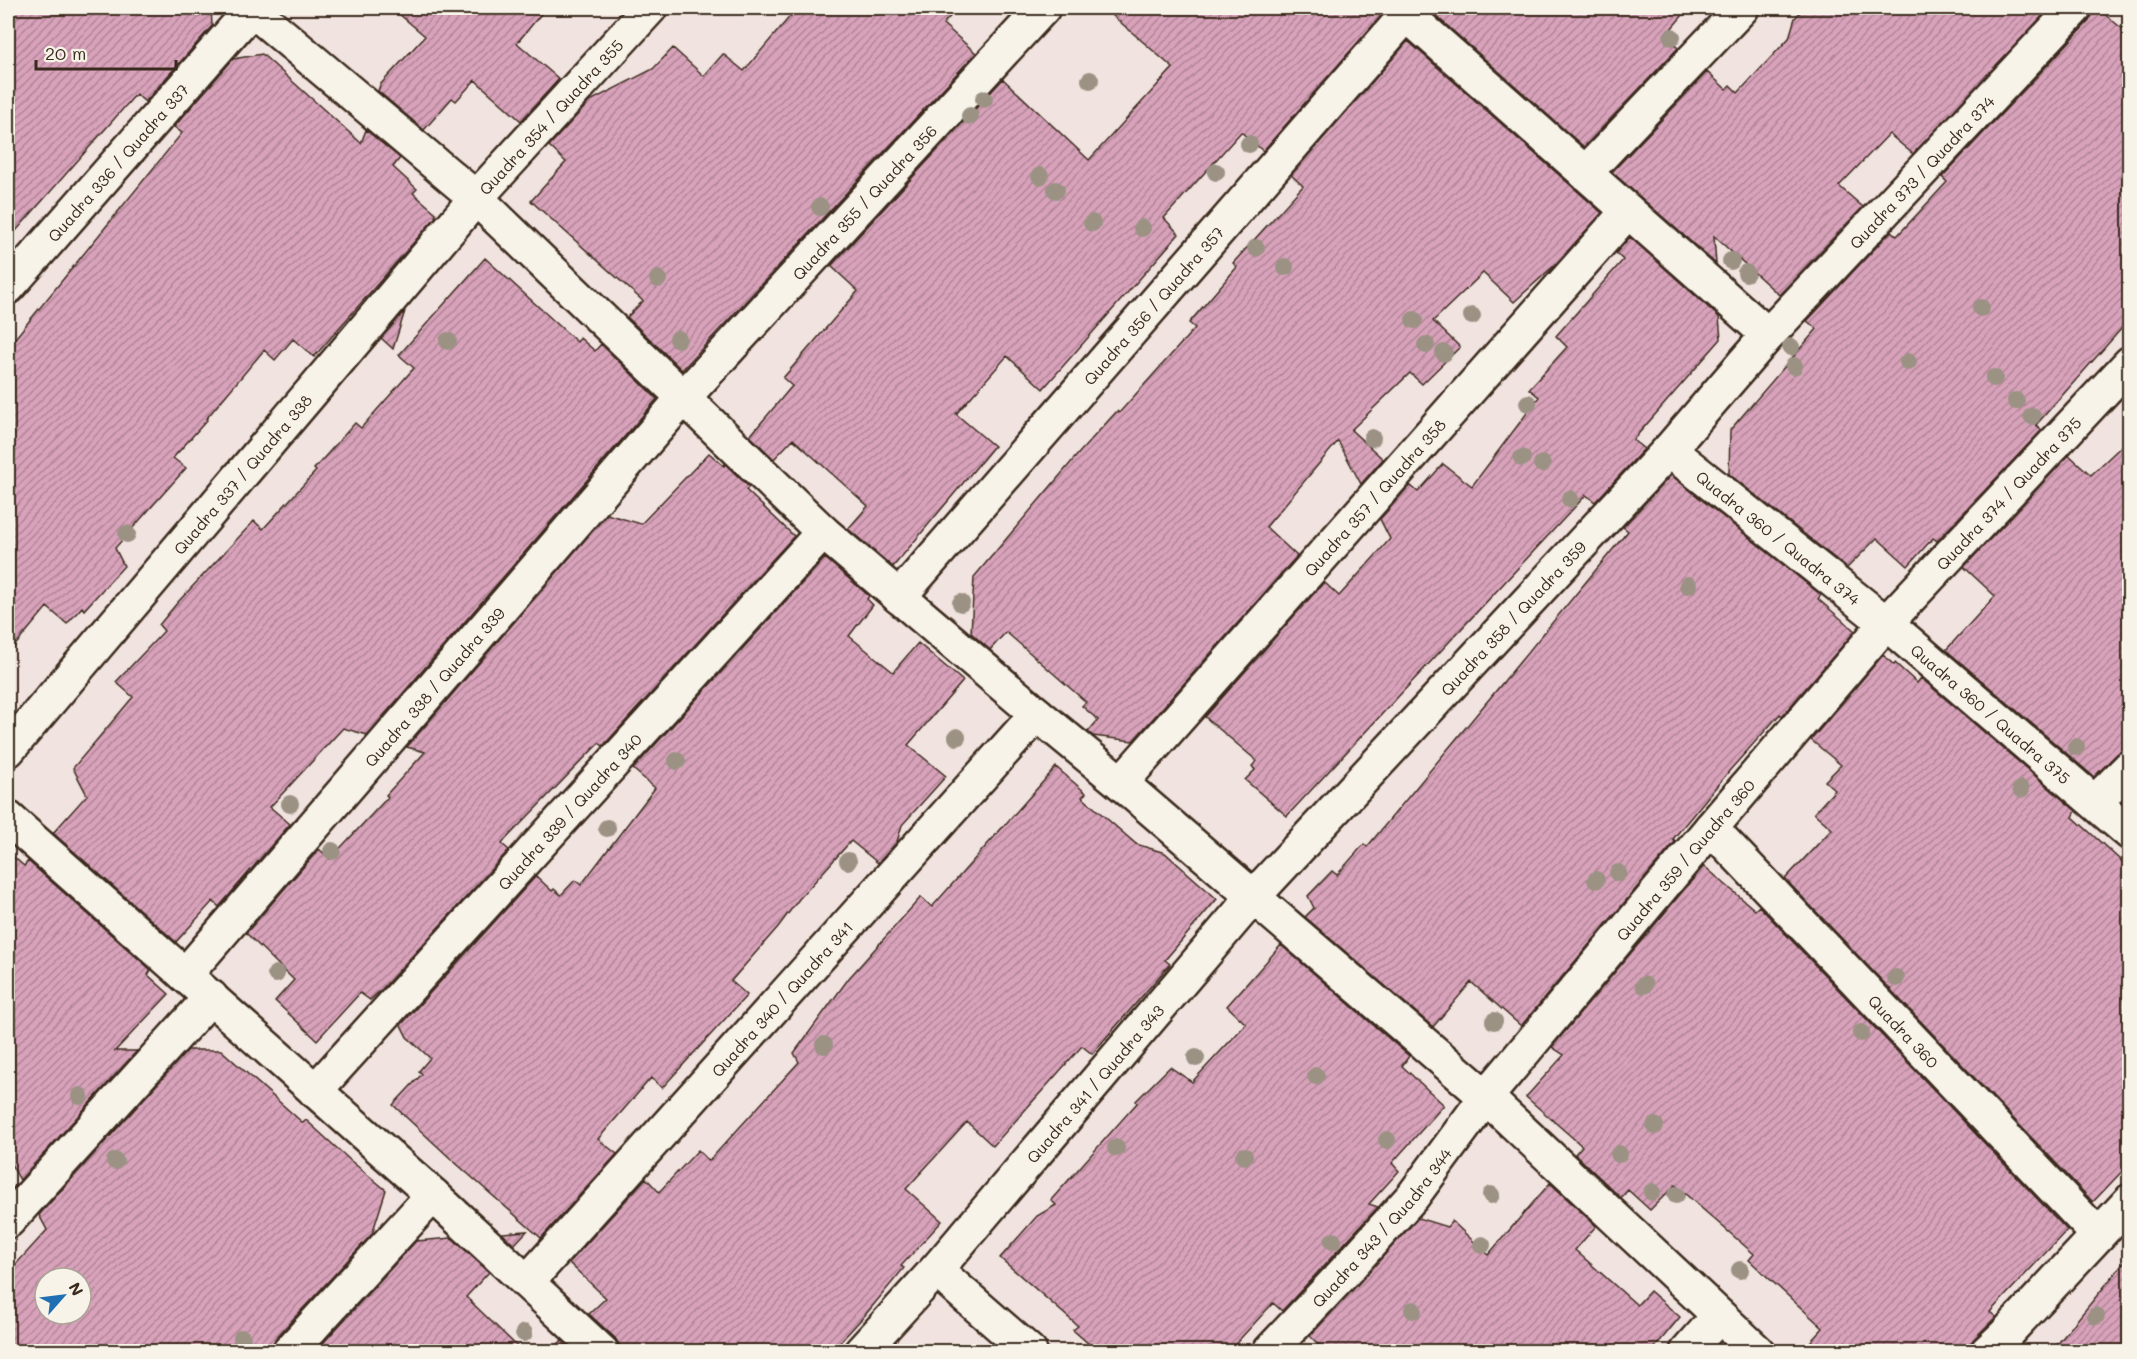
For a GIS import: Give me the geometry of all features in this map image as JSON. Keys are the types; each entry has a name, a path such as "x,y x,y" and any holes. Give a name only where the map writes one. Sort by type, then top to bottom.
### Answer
{"street":[{"path":"252,8 476,198 823,532 1121,783 1486,1097 1758,1352"},
{"name":"Quadra 336 / Quadra 337","path":"8,287 252,8"},
{"name":"Quadra 354 / Quadra 355","path":"476,198 650,8"},
{"name":"Quadra 355 / Quadra 356","path":"684,397 1043,8"},
{"path":"1585,173 1742,8"},
{"name":"Quadra 373 / Quadra 374","path":"1768,335 2075,8"},
{"path":"1403,11 1768,335"},
{"name":"Quadra 356 / Quadra 357","path":"899,597 1403,11"},
{"name":"Quadra 337 / Quadra 338","path":"8,750 476,198"},
{"name":"Quadra 357 / Quadra 358","path":"1121,783 1628,211"},
{"name":"Quadra 358 / Quadra 359","path":"1253,897 1669,450 1768,335"},
{"name":"Quadra 374 / Quadra 375","path":"1886,623 2130,363"},
{"name":"Quadra 338 / Quadra 339","path":"185,975 684,397"},
{"name":"Quadra 360 / Quadra 374","path":"1669,450 1886,623"},
{"name":"Quadra 339 / Quadra 340","path":"315,1091 823,532"},
{"name":"Quadra 360 / Quadra 375","path":"1886,623 2130,833"},
{"name":"Quadra 359 / Quadra 360","path":"1486,1097 1886,623"},
{"name":"Quadra 340 / Quadra 341","path":"527,1282 1037,714"},
{"path":"2095,802 2130,767"},
{"path":"8,818 434,1195 602,1352"},
{"name":"Quadra 360","path":"1711,828 2098,1234"},
{"name":"Quadra 341 / Quadra 343","path":"861,1352 936,1270 1253,897"},
{"path":"8,1221 211,997"},
{"name":"Quadra 343 / Quadra 344","path":"1269,1352 1413,1196 1486,1097"},
{"path":"289,1352 434,1195"},
{"path":"1987,1352 2130,1201"},
{"path":"936,1270 1030,1352"},
{"path":"1687,1352 1719,1316"}],"building":[{"path":"8,8 211,8 212,26 145,102 136,94 8,240"},
{"path":"392,8 546,8 517,43 559,79 521,121 475,80 456,101 452,98 424,130 378,91 380,85 425,36"},
{"path":"797,8 958,8 943,24 976,53 682,370 627,317 643,301 531,201 566,162 549,146 590,101 653,69 673,48 704,76 723,54 744,71"},
{"path":"1104,8 1381,8 1382,15 1263,151 1241,132 1164,218 1179,234 1043,389 1007,356 956,414 994,446 893,567 848,529 868,506 793,439 774,459 750,436 792,386 783,378 858,291 831,266 1003,79 1089,160 1173,68"},
{"path":"1427,8 1689,8 1665,36 1678,48 1584,147"},
{"path":"1804,8 2050,8 1913,154 1889,134 1839,186 1863,207 1779,295 1714,236 1716,264 1612,172 1707,72 1726,89 1730,85 1738,93 1789,38 1795,18"},
{"path":"2093,8 2097,8 2130,35 2130,319 2036,425 2042,430 1937,541 1933,538 1908,566 1877,538 1847,568 1729,474 1730,430 1817,329 1807,321 1891,231 1897,236 1947,182 1942,177 2089,21"},
{"path":"1408,41 1602,213 1555,265 1514,302 1483,273 1433,321 1460,347 1422,384 1410,373 1351,430 1383,459 1361,484 1338,441 1266,527 1297,556 1133,741 1093,736 1088,732 1098,720 1082,706 1086,702 1006,632 990,650 971,633 974,577 1079,453 1117,411 1119,413 1195,328 1189,323 1237,267 1233,263 1303,186 1291,175"},
{"path":"262,54 361,143 366,130 400,158 393,167 417,189 413,193 436,213 435,218 314,357 293,339 275,360 264,350 173,458 186,468 115,548 124,566 84,610 82,607 67,624 47,607 8,654 8,347 182,133 174,127 233,59"},
{"path":"1630,237 1719,317 1721,339 1633,440 1644,449 1595,502 1586,495 1287,816 1245,780 1255,770 1252,766 1257,761 1205,717 1324,582 1339,596 1376,555 1390,539 1380,519 1410,485 1418,492 1443,464 1472,486 1539,397 1529,389 1567,347 1556,336 1623,260 1616,253"},
{"path":"485,258 577,342 580,338 595,351 601,344 657,399 367,735 343,728 270,807 290,824 219,907 213,901 176,942 53,833 87,795 73,768 133,697 116,682 164,631 159,625 254,521 263,529 316,471 314,469 355,423 361,428 414,368 399,355"},
{"path":"405,311 393,349 381,338"},
{"path":"2130,438 2130,749 2117,754 2094,777 1946,650 1995,596 1964,567 2069,455 2091,475"},
{"path":"709,453 724,466 725,464 749,487 746,490 794,536 603,746 599,743 505,840 502,844 509,850 382,989 370,1000 360,993 317,1040 275,1001 294,980 246,933 319,849 330,859 388,797 386,795 425,752 407,747 607,514 641,524"},
{"path":"1671,475 1821,595 1818,599 1855,631 1782,716 1780,714 1730,770 1673,839 1675,842 1521,1026 1471,982 1433,1027 1305,917 1314,908 1308,896 1332,871 1337,875 1364,844 1367,847 1628,531 1623,527"},
{"path":"825,558 869,596 867,599 873,605 849,636 893,672 918,643 963,681 908,745 946,776 902,825 897,842 878,863 851,841 799,899 731,981 747,995 662,1088 651,1078 598,1139 617,1154 541,1238 393,1105 422,1074 419,1071 430,1058 407,1037 401,1025 536,876 552,891 554,889 561,895 575,880 581,885 655,788 633,769"},
{"path":"1883,655 1917,683 1921,678 2076,811 2073,817 2130,869 2130,1163 2093,1202 1785,879 1832,829 1814,813 1835,790 1825,781 1841,765 1811,740"},
{"path":"1056,767 1086,793 1082,797 1136,844 1165,853 1217,899 1165,960 1170,964 1092,1054 1082,1046 993,1146 967,1122 906,1189 942,1221 901,1266 904,1268 831,1352 620,1352 620,1346 615,1338 589,1314 606,1298 569,1263 646,1178 659,1192 698,1150 709,1161 799,1062 794,1053 849,978 921,897 932,907"},
{"path":"8,852 24,866 28,861 151,970 148,975 169,994 115,1051 137,1051 20,1180 8,1159"},
{"path":"1704,866 1755,910 1759,906 2067,1230 1990,1312 1996,1317 1974,1339 1969,1346 1969,1352 1801,1352 1823,1328 1749,1260 1754,1254 1675,1185 1650,1210 1628,1190 1621,1198 1575,1154 1582,1146 1526,1097 1564,1055 1552,1047"},
{"path":"1281,945 1409,1056 1402,1066 1444,1105 1392,1163 1399,1171 1369,1204 1378,1207 1282,1311 1273,1303 1228,1352 1098,1352 1073,1330 1078,1326 1000,1258 1037,1216 1056,1205 1051,1200 1137,1103 1136,1101 1170,1067 1192,1082 1246,1024 1227,1006"},
{"path":"188,1050 221,1050 303,1123 306,1120 386,1190 372,1234 275,1339 271,1352 8,1352 8,1273 47,1230 39,1215"},
{"path":"1550,1183 1596,1226 1575,1250 1637,1305 1650,1291 1680,1317 1651,1352 1326,1352 1310,1336 1418,1218 1447,1227 1452,1221 1488,1255"},
{"path":"527,1231 514,1245 502,1233"},
{"path":"452,1238 489,1272 466,1297 523,1352 315,1352 416,1241"},
{"path":"2130,1255 2130,1352 2051,1352"},
{"path":"562,1340 574,1352 551,1352"}]}
